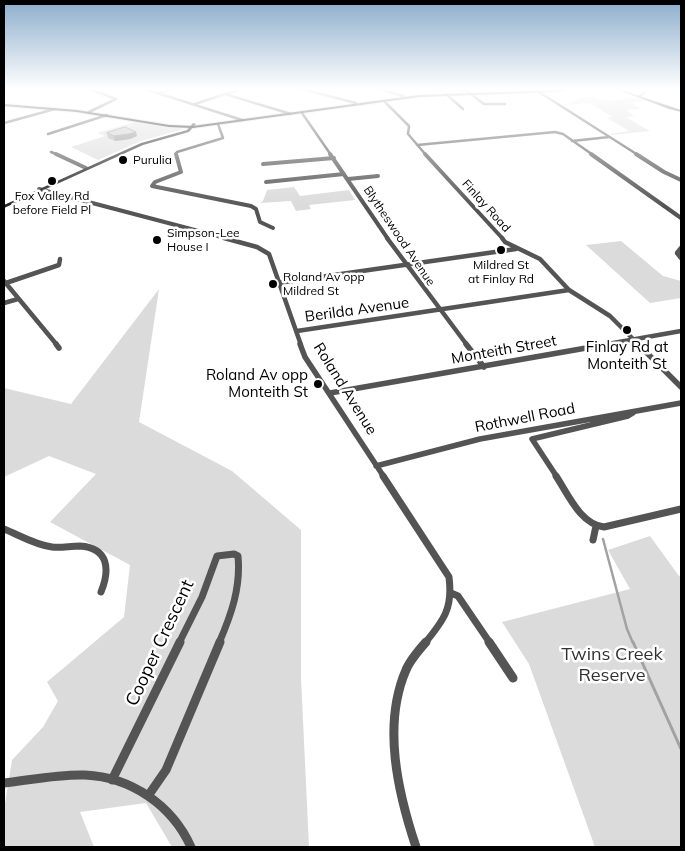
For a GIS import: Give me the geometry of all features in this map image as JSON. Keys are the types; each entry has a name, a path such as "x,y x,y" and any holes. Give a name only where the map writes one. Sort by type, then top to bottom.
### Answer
{"main road":[{"path":"4,207 142,144 187,131 191,128"}],"street":[{"path":"48,134 68,128"},
{"path":"219,128 223,138 177,152 181,172 155,182 152,186 252,206 256,209 260,222 273,228"},
{"name":"Blytheswood Avenue","path":"313,128 406,265 439,311 484,367"},
{"name":"Finlay Road","path":"408,128 408,134 417,145 505,242 540,259 568,290 610,316 681,387"},
{"path":"595,128 664,172 681,180"},
{"path":"417,145 555,132 572,141 681,218"},
{"path":"572,141 609,137"},
{"path":"51,152 86,168"},
{"path":"262,164 334,158"},
{"path":"266,182 344,174"},
{"path":"348,179 378,176"},
{"name":"Roland Avenue","path":"39,190 261,248 269,254 305,357 449,577 451,593 458,596 513,678"},
{"path":"681,248 677,253 681,258"},
{"path":"278,283 516,249"},
{"path":"59,348 5,282 59,265 60,260"},
{"name":"Berilda Avenue","path":"297,331 568,290"},
{"path":"4,303 18,298"},
{"name":"Monteith Street","path":"330,393 681,331"},
{"name":"Rothwell Road","path":"376,466 480,439 681,403"},
{"path":"637,410 628,416 532,439 585,519 596,526 604,527 681,509"},
{"path":"593,540 596,526"},
{"path":"4,529 51,546 89,548 99,553 106,563 108,576 101,592"},
{"name":"Cooper Crescent","path":"112,780 202,597 217,556 234,554 238,556 240,568 236,597 231,615 166,770 148,796"},
{"path":"416,847 402,800 394,719 406,669 445,616 450,605 451,593"},
{"path":"4,783 86,775 131,786 159,801 173,817 191,847"}],"green space":[{"path":"116,128 184,129 141,141 98,160 71,147 105,136 97,133"},
{"path":"623,128 644,128 650,131 610,134 629,131"},
{"path":"294,187 300,196 349,190 355,200 309,205 311,209 296,211 291,201 260,203 263,201 267,190"},
{"path":"621,241 663,276 681,281 681,298 650,303 586,245"},
{"path":"159,289 139,422 232,471 301,530 301,678 309,847 172,847 146,803 80,812 94,847 4,847 4,810 12,760 43,727 58,701 47,682 124,617 130,565 50,522 96,474 49,456 4,477 4,388 71,404"},
{"name":"Twins Creek Reserve","path":"650,536 679,576 681,575 681,847 595,847 529,664 502,622 630,589 608,550"}],"building":[{"path":"123,128 136,132 114,136 107,133"}],"waterway":[{"path":"603,539 627,629 633,643"},
{"path":"633,642 681,749"}],"place":[{"name":"Purulia","path":"123,160"},
{"name":"Fox Valley Rd before Field Pl","path":"52,181"},
{"name":"Simpson-Lee House I","path":"157,240"},
{"name":"Mildred St at Finlay Rd","path":"501,250"},
{"name":"Roland Av opp Mildred St","path":"273,284"},
{"name":"Finlay Rd at Monteith St","path":"627,330"},
{"name":"Roland Av opp Monteith St","path":"318,384"}]}
